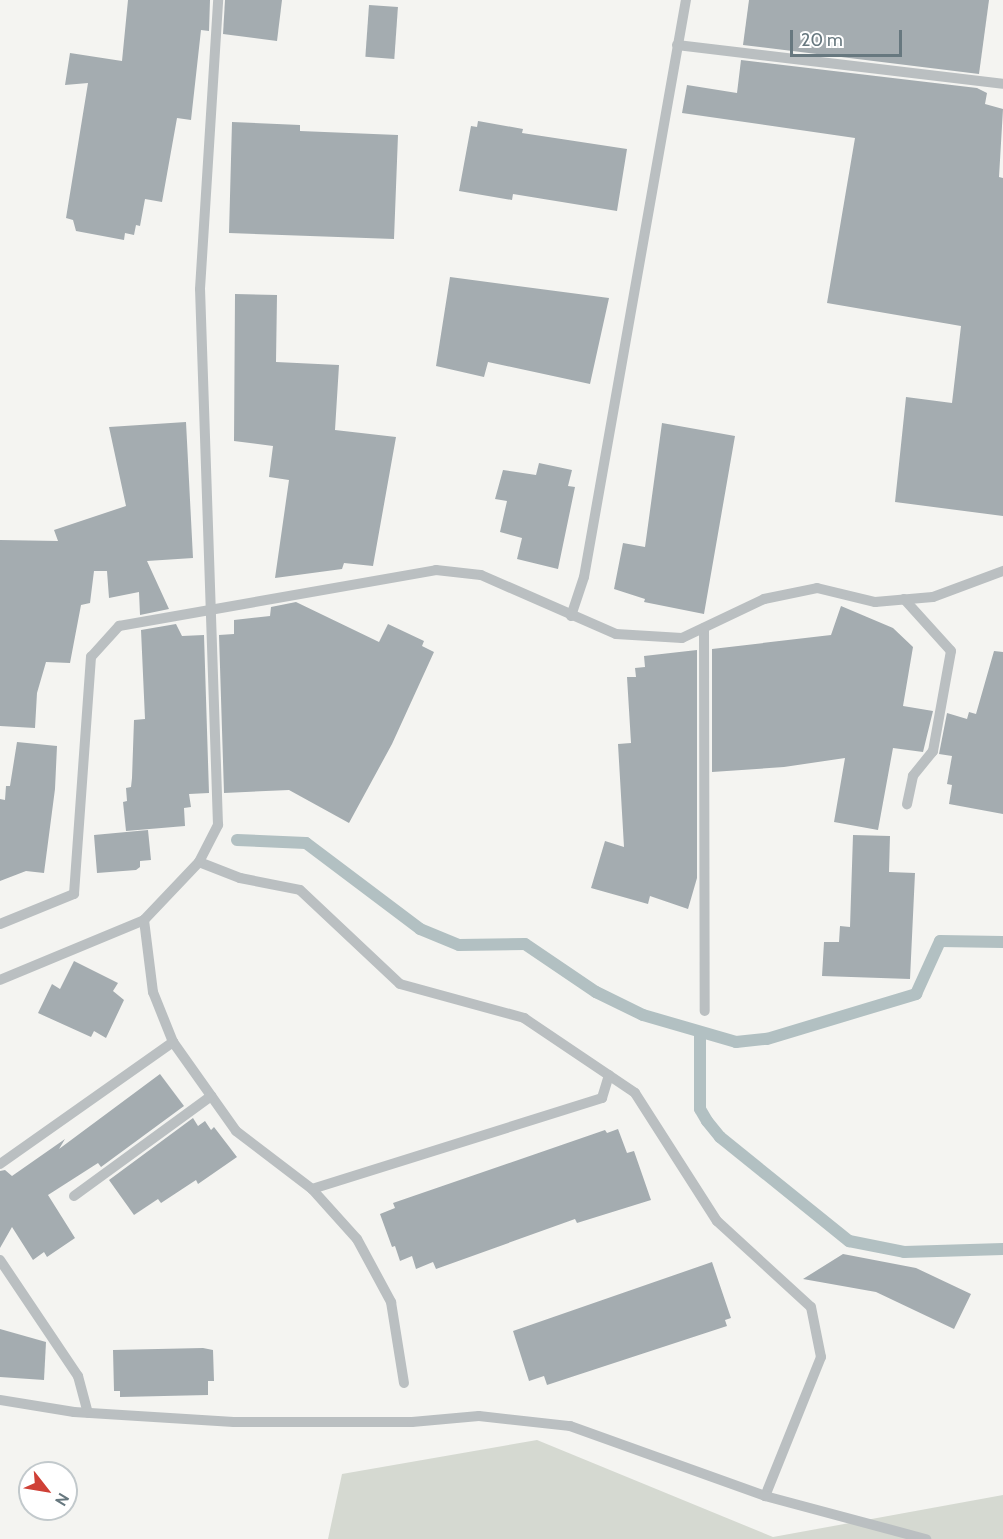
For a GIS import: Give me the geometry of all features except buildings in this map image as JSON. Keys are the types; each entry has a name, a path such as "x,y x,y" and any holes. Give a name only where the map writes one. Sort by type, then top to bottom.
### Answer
{"street":[{"path":"0,980 144,920 199,862 218,825 213,608 200,289 218,0"},
{"path":"571,616 584,578 677,45 687,0"},
{"path":"677,45 1003,84"},
{"path":"0,924 74,894 91,657 119,626 436,570 481,575 616,634 682,638 764,599 817,588 875,602 933,597 1003,571"},
{"path":"904,599 951,651 933,751 913,776 907,804"},
{"path":"704,628 705,1011"},
{"path":"199,862 240,878 300,890 400,984 524,1018 635,1093 717,1221 811,1307 821,1357 765,1496"},
{"path":"144,920 153,992 173,1042 236,1131 312,1189 357,1239 391,1302 404,1383"},
{"path":"0,1164 173,1042"},
{"path":"312,1189 602,1098 609,1075"},
{"path":"74,1196 211,1096"},
{"path":"0,1260 78,1376 88,1413"},
{"path":"0,1400 88,1413 234,1422 412,1422 479,1416 570,1426 765,1496 926,1539"}],"shaded area":[{"path":"537,1440 773,1537 1003,1495 1003,1539 328,1539 342,1474"}],"waterway":[{"path":"237,840 306,843 420,929 459,945 525,944 596,992 643,1015 736,1042 767,1039 916,994 940,941 1003,942"},
{"path":"700,1033 700,1109 707,1121 720,1137 849,1241 904,1252 1003,1249"}]}
